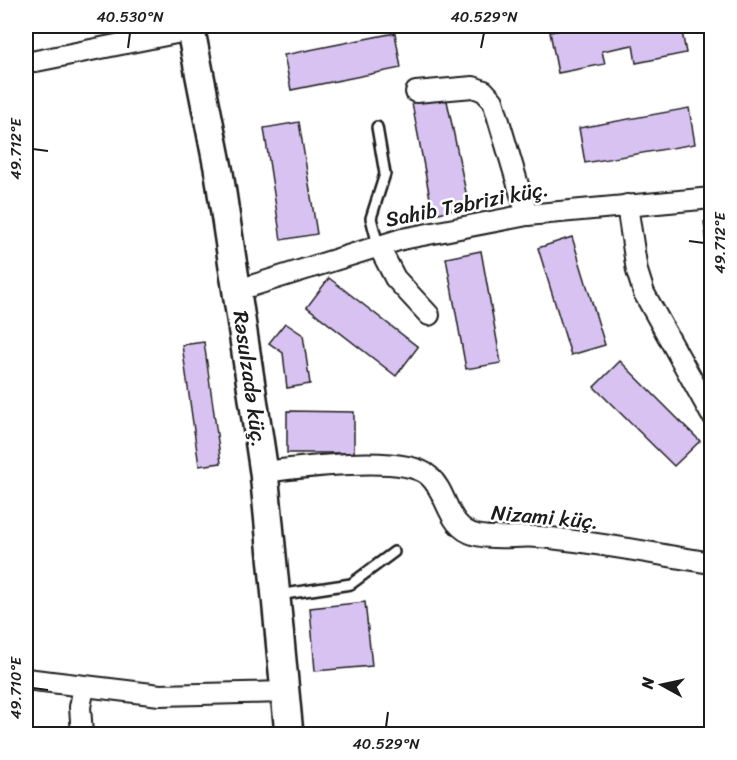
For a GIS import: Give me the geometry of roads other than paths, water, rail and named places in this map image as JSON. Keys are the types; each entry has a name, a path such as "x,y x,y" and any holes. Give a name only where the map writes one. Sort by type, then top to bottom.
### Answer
{"main road":[{"name":"Rəsulzadə küç.","path":"191,28 238,290 264,472 289,735"}],"street":[{"path":"26,63 191,28"},
{"path":"416,92 473,87 484,91 493,101 527,215"},
{"name":"Sahib Təbrizi küç.","path":"238,290 378,245 527,215 711,198"},
{"path":"627,205 637,272 644,293 711,414"},
{"path":"378,245 395,278 429,315"},
{"name":"Nizami küç.","path":"264,472 327,465 392,464 417,468 431,477 454,521 465,530 477,535 539,537 711,563"},
{"path":"26,679 160,695 285,692"},
{"path":"82,735 80,707 84,687"}],"lane":[{"path":"377,127 385,174 371,218 378,245"},
{"path":"275,595 351,584 394,552"}]}
